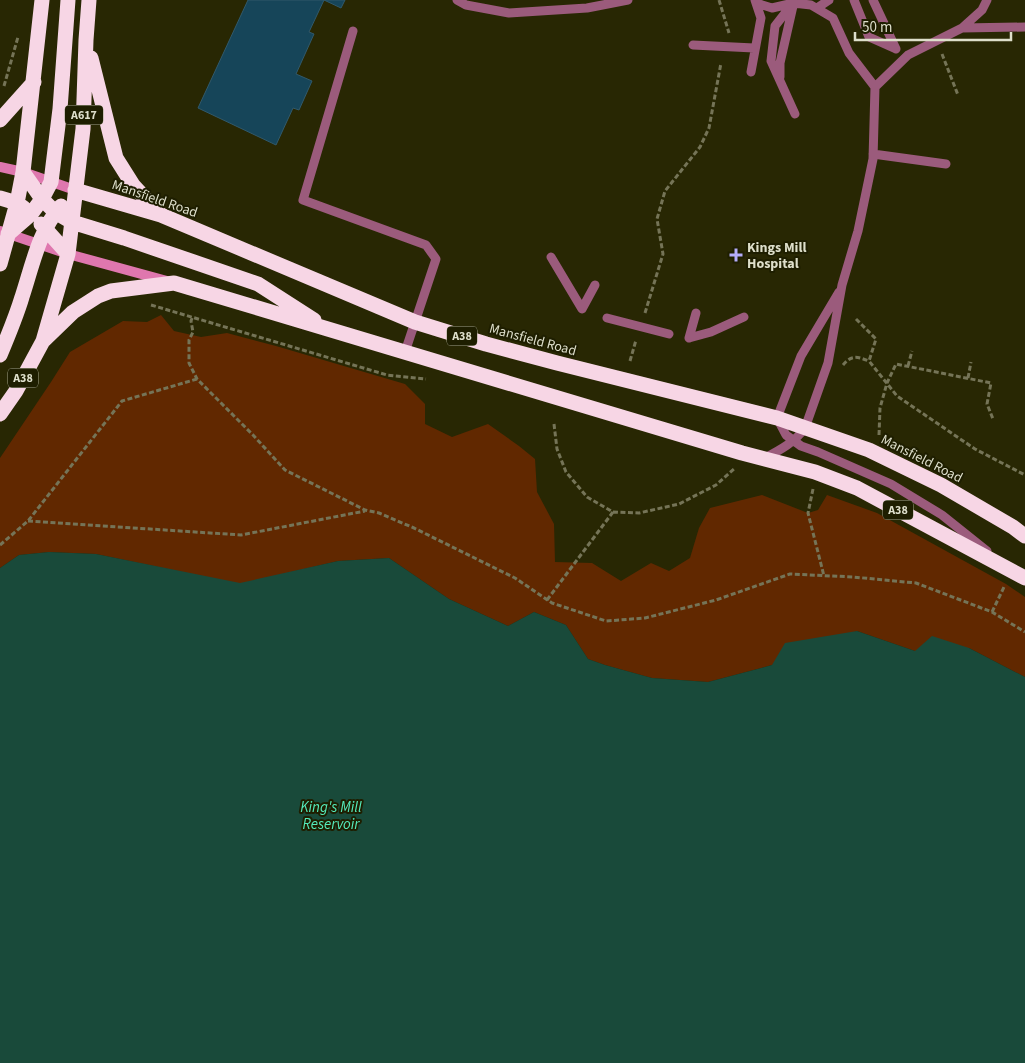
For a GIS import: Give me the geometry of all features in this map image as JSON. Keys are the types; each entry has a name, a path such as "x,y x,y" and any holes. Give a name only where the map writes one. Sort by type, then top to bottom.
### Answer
{"highway":[{"path":"0,264 4,232 17,203 23,172 42,0"},
{"path":"4,232 31,214 42,200 51,182 60,109 68,0"},
{"name":"A617","path":"43,341 68,254 83,129 89,0"},
{"path":"86,40 116,158 133,184 161,215"},
{"path":"0,120 34,82"},
{"path":"23,172 42,200 55,212 72,222 258,284 330,330"},
{"path":"0,355 39,244 55,212 75,190"},
{"name":"Mansfield Road","path":"75,190 161,215 415,322 557,363 777,418 869,450 941,485 1025,536"},
{"path":"0,198 17,203 31,214 68,254"},
{"path":"43,341 72,312 98,296 111,291 174,283"},
{"name":"A38","path":"174,283 742,454 815,472 857,488 1025,578"},
{"name":"A38","path":"0,414 16,390 43,341"}],"main road":[{"name":"Mansfield Road","path":"0,167 23,172 75,190"},
{"path":"4,232 68,254 174,283"}],"lane":[{"path":"457,0 466,5 509,13 587,8 628,0"},
{"path":"816,8 830,0"},
{"path":"854,0 869,37 896,49"},
{"path":"873,0 902,61"},
{"path":"876,87 908,55 962,28 982,10 987,0"},
{"path":"756,1 772,8 793,4 811,5 833,18 849,53 876,87 873,154 858,232 842,285 828,363 805,428 794,441 764,459"},
{"path":"751,72 761,18 756,1"},
{"path":"793,4 780,63 780,82 795,114"},
{"path":"962,28 1025,27"},
{"path":"353,31 303,200 426,246 436,259 405,352"},
{"path":"693,45 754,48"},
{"path":"873,154 946,164"},
{"path":"551,257 582,309 595,285"},
{"path":"842,285 800,356 777,418 786,435 802,446 891,484 942,515 1009,569"},
{"path":"696,313 690,338 711,332 744,317"},
{"path":"607,318 669,334"}],"path":[{"path":"719,0 731,38"},
{"path":"3,88 6,84 19,35 38,28"},
{"path":"942,54 958,95"},
{"path":"644,313 663,254 657,219 665,191 700,147 709,128 721,63"},
{"path":"150,305 388,375 435,379"},
{"path":"192,318 192,332 189,340 189,363 197,379 285,470 365,510 414,528 481,561 515,578 552,603 606,621 645,618 716,600 790,574 853,577 916,583 992,612 1025,632"},
{"path":"856,319 876,339 869,361"},
{"path":"630,361 637,337"},
{"path":"908,366 912,351"},
{"path":"842,367 848,359 857,357 869,361 897,396 975,449 1025,475"},
{"path":"968,378 971,362"},
{"path":"879,435 880,408 887,384 896,364 991,383 987,404 992,419"},
{"path":"0,544 28,521 122,401 197,379"},
{"path":"554,424 557,449 566,472 587,496 613,512 639,512 679,504 716,485 738,466"},
{"path":"814,486 808,513 824,576"},
{"path":"28,521 241,535 365,510"},
{"path":"547,600 613,512"},
{"path":"992,612 1005,585"}],"shaded area":[{"path":"161,315 174,331 201,337 227,333 405,384 425,404 425,424 452,437 488,424 535,459 537,492 554,524 555,562 592,563 621,581 651,563 669,571 690,558 699,528 710,508 762,495 808,513 818,510 827,495 877,513 1006,584 1025,597 1025,677 969,648 915,651 857,631 772,665 708,682 652,678 588,659 566,625 534,612 508,626 449,599 389,558 338,561 240,584 96,554 49,552 19,555 0,568 0,458 70,352 123,321 147,322"}],"water":[{"name":"King's Mill Reservoir","path":"49,552 96,554 240,583 338,561 389,558 449,599 508,626 534,612 566,625 588,659 652,678 708,682 772,665 785,643 857,631 915,651 932,636 969,648 1025,677 1025,1063 0,1063 0,568 19,555"}],"building":[{"path":"248,0 324,0 309,32 314,34 296,74 312,81 299,110 293,108 276,145 198,108"},
{"path":"324,0 345,0 341,8"}],"place":[{"name":"Kings Mill Hospital","path":"736,255"}]}
